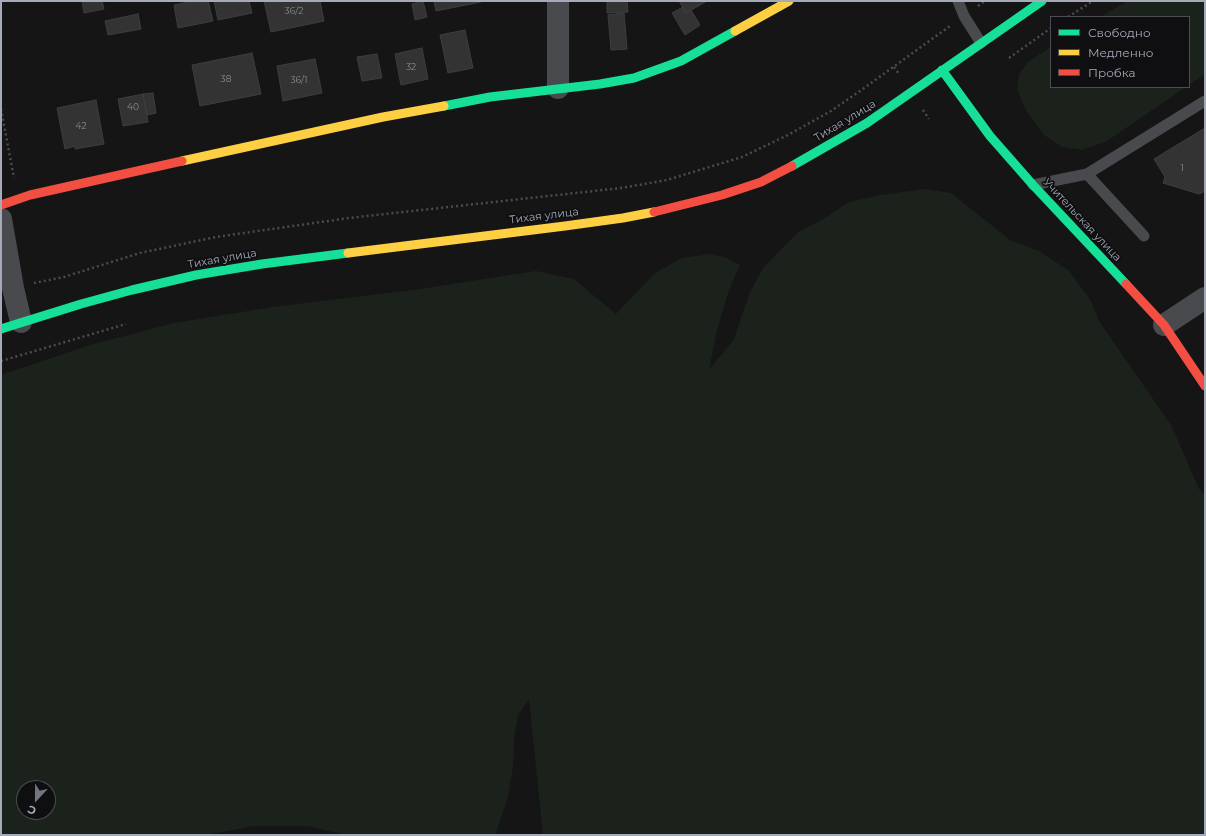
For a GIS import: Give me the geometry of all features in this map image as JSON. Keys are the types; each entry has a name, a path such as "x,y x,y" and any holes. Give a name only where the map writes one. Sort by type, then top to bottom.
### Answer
{"street":[{"path":"558,1 558,88"},
{"path":"1,204 30,195 383,117 490,97 600,84 634,78 658,70 704,49 789,1"},
{"name":"Тихая улица","path":"11,326 132,290 211,273 262,264 623,218 722,195 761,182 867,123 1042,1"},
{"name":"Учительская улица","path":"942,70 990,136 1033,185 1164,325 1205,386"},
{"path":"1,219 13,288 11,326"},
{"path":"1164,325 1205,298"}],"lane":[{"path":"958,1 964,16 980,43"},
{"path":"1033,185 1087,174 1205,101"},
{"path":"1087,174 1144,236"}],"path":[{"path":"13,288 64,276 140,252 216,237 349,218 621,188 667,180 709,168 742,157 788,135 831,111 985,1"},
{"path":"1070,16 1093,1"},
{"path":"1009,58 1050,29"},
{"path":"1,361 126,324"}],"shaded area":[{"path":"1128,1 1205,1 1205,74 1190,84 1190,16 1102,16"},
{"path":"1050,48 1050,88 1185,88 1107,141 1082,150 1062,147 1044,135 1026,110 1017,90 1019,74 1029,61"},
{"path":"924,189 951,193 1010,240 1037,250 1068,270 1090,299 1099,321 1171,425 1199,489 1205,495 1205,835 543,835 529,699 518,715 514,739 513,767 507,801 495,835 346,835 307,826 254,826 205,835 1,835 1,375 90,345 174,323 273,307 420,289 536,271 574,279 616,314 655,273 682,258 710,254 724,257 740,265 729,290 717,330 709,370 734,339 750,292 763,268 798,232 825,218 849,202 881,195"}],"building":[{"path":"82,1 102,1 104,9 84,13"},
{"path":"194,1 208,1 213,21 178,28 174,5"},
{"path":"214,1 249,1 252,13 218,20"},
{"path":"264,1 320,1 324,21 271,32"},
{"path":"423,1 427,17 415,20 412,4"},
{"path":"434,1 481,1 481,2 436,11"},
{"path":"607,1 627,1 628,12 607,13"},
{"path":"679,1 707,1 686,13"},
{"path":"683,7 686,13 691,10 700,25 685,35 672,13"},
{"path":"624,13 627,49 611,50 608,15"},
{"path":"138,14 141,29 108,35 105,21"},
{"path":"465,30 473,68 448,73 440,35"},
{"path":"422,48 428,79 401,85 395,54"},
{"path":"252,53 261,94 200,106 192,65"},
{"path":"377,54 382,78 362,81 357,57"},
{"path":"315,59 322,93 283,101 277,66"},
{"path":"153,93 156,113 147,115 143,94"},
{"path":"143,94 148,122 123,126 118,99"},
{"path":"96,100 104,144 75,149 75,146 65,149 57,108"},
{"path":"1205,128 1205,191 1199,194 1163,183 1165,177 1154,159"}],"traffic: fast":[{"path":"792,166 867,123 1042,1"},
{"path":"444,106 490,97 600,84 634,78 681,61 735,31"},
{"path":"942,70 990,136 1033,185 1126,284"},
{"path":"1,329 81,304 196,275 262,264 348,253"}],"traffic: slow":[{"path":"735,31 789,1"},
{"path":"182,161 383,117 444,106"},
{"path":"348,253 565,226 654,212"}],"traffic: jam":[{"path":"1,205 30,195 182,161"},
{"path":"654,212 722,195 761,182 792,166"},
{"path":"1126,284 1164,325 1205,386"}]}
